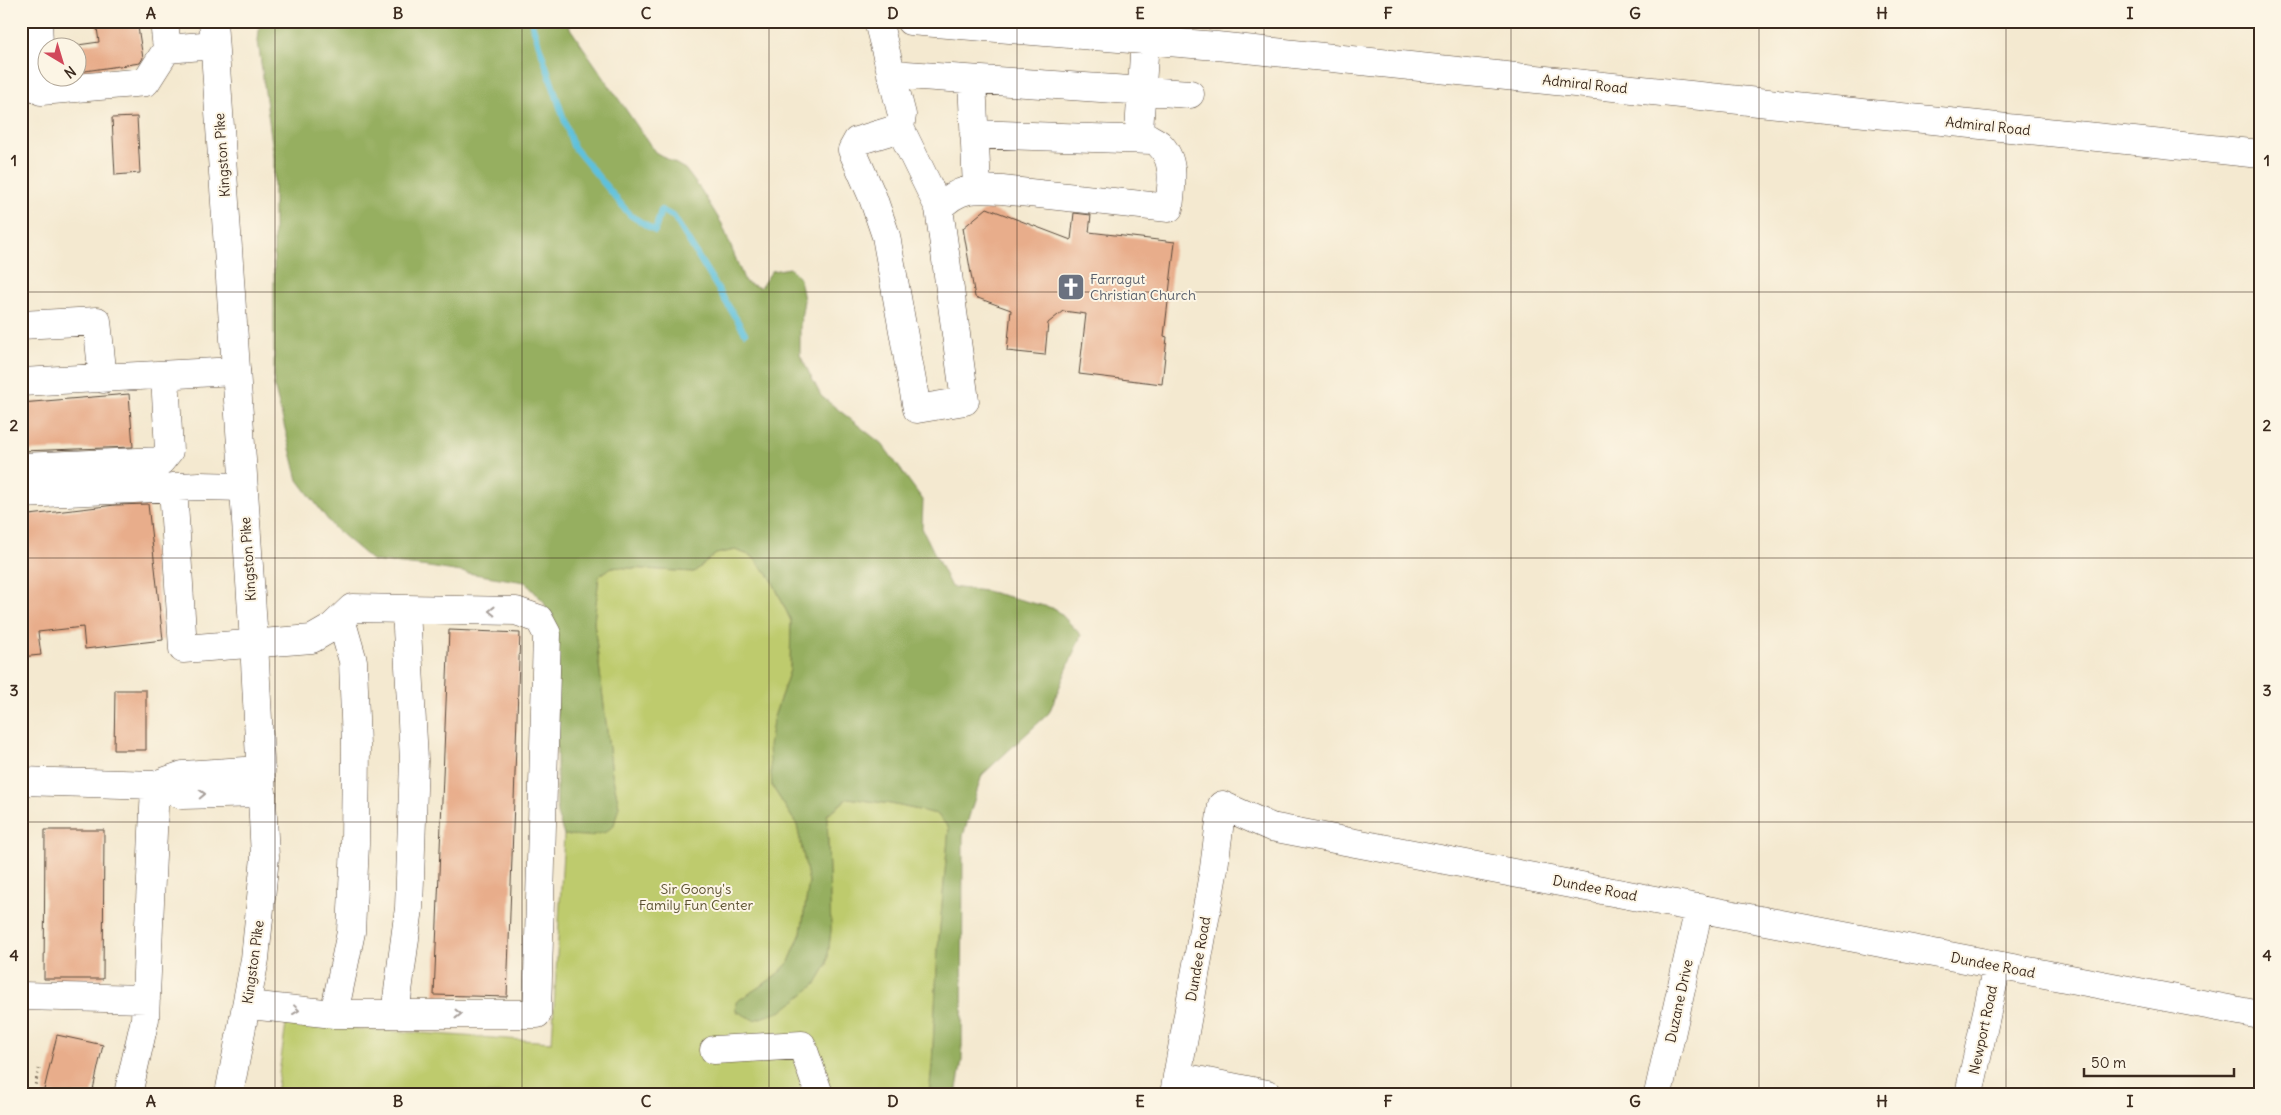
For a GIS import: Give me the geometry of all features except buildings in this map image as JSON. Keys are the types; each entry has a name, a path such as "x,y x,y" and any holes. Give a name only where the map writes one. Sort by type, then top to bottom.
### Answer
{"street":[{"path":"38,21 41,91 146,82 167,49 164,21"},
{"path":"878,21 902,115 900,128 939,208 964,401 917,409 886,236 873,198 852,150 857,141 900,128"},
{"name":"Admiral Road","path":"910,21 1108,29 1145,40 2260,154"},
{"path":"167,49 214,33"},
{"name":"Kingston Pike","path":"214,33 254,642 265,857 255,959 248,1005 229,1094"},
{"path":"939,208 950,196 977,188 1168,208 1173,175 1168,159 1159,144 1139,132 1145,40"},
{"path":"891,74 1190,94"},
{"path":"972,80 977,188"},
{"path":"974,134 1152,140"},
{"path":"21,325 97,321 103,379"},
{"path":"21,382 236,371"},
{"path":"21,467 161,461 169,451 165,375"},
{"path":"22,494 173,487 243,487"},
{"path":"173,487 183,649 312,639 331,628 352,608 516,611 539,619 547,634 536,1014 334,1014 248,1005"},
{"path":"395,1014 409,908 413,770 406,610"},
{"path":"334,1014 352,932 355,844 356,746 354,661 341,619"},
{"path":"21,782 155,785 183,776 261,781"},
{"path":"128,1094 145,1019 155,785"},
{"name":"Dundee Road","path":"1176,1085 1214,868 1222,804 1271,827 2260,1015"},
{"name":"Duzane Drive","path":"1658,1094 1699,908"},
{"name":"Newport Road","path":"1969,1094 1997,966"},
{"path":"21,996 146,999"},
{"path":"714,1050 802,1045 818,1094"},
{"path":"1176,1085 1266,1094"}],"path":[{"path":"33,1094 39,1069"}],"green space":[{"path":"260,21 565,21 655,152 685,169 701,190 722,224 745,282 760,288 772,271 790,268 800,279 804,300 800,325 800,355 821,396 882,444 923,500 922,528 951,587 986,591 1056,609 1081,635 1049,713 982,775 963,836 962,1060 956,1094 929,1094 938,949 949,828 937,814 891,804 848,798 827,815 831,930 827,964 815,985 782,1011 754,1020 736,1011 736,1002 776,976 789,962 801,933 809,882 797,825 772,786 769,747 773,720 790,670 791,621 771,578 752,556 735,550 716,554 694,572 612,567 599,576 594,622 612,774 619,806 614,825 606,832 590,836 564,835 557,814 557,640 544,602 525,582 429,567 373,561 334,528 298,480 274,385 274,158 258,41"},
{"name":"Sir Goony's Family Fun Center","path":"735,550 752,556 771,578 791,621 790,670 773,720 772,786 797,825 809,882 801,933 789,962 776,976 736,1002 815,985 827,964 831,930 827,816 848,798 891,804 937,814 949,828 938,949 929,1094 276,1094 286,1024 552,1042 564,835 590,836 619,806 612,774 594,622 599,576 612,567 694,572 716,554"}],"waterway":[{"path":"531,21 573,146 630,215 655,231 661,210 674,217 745,333"}],"place":[{"name":"Farragut Christian Church","path":"1071,287"}]}
